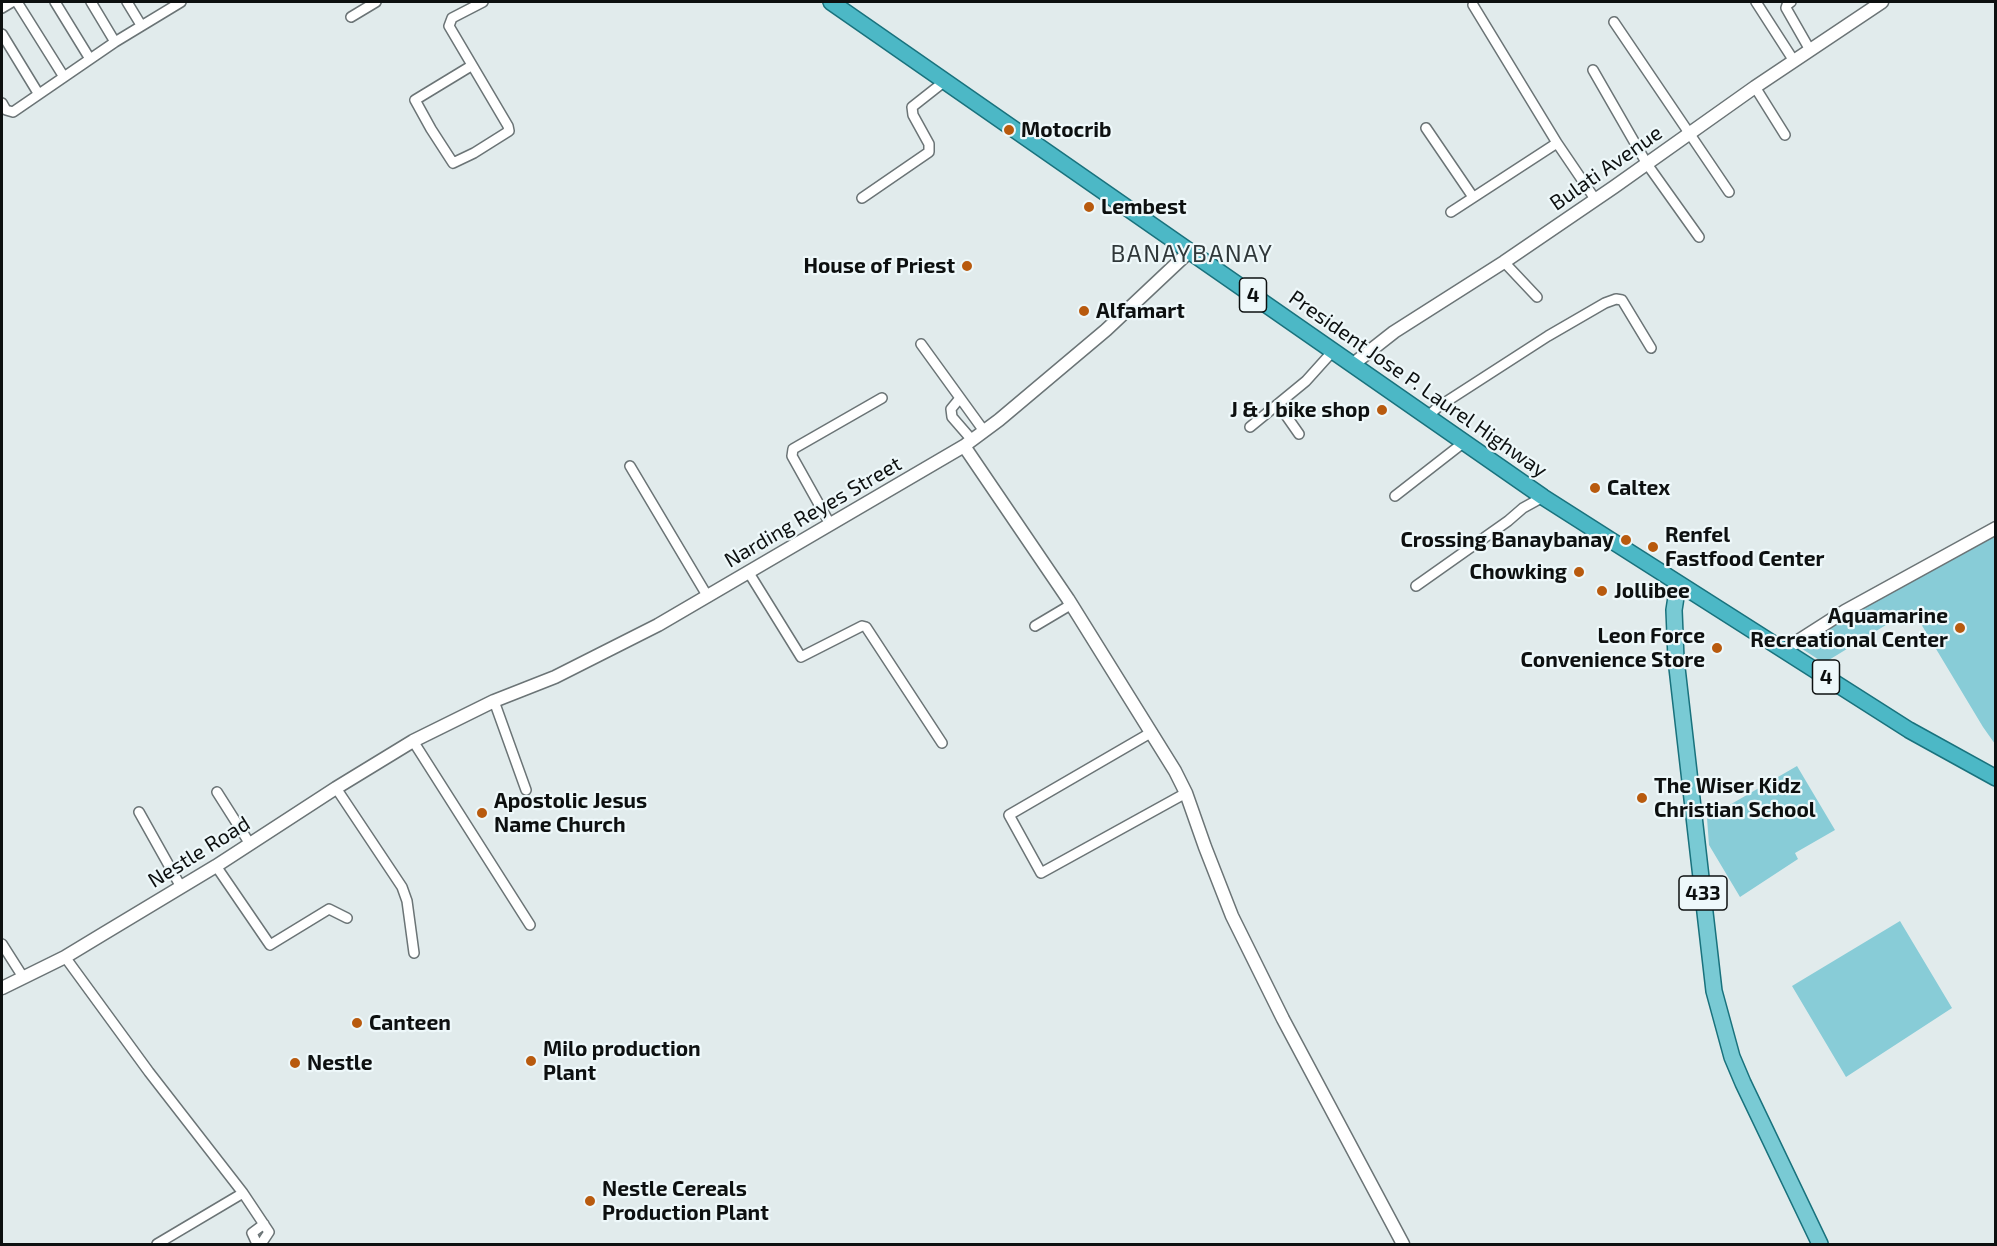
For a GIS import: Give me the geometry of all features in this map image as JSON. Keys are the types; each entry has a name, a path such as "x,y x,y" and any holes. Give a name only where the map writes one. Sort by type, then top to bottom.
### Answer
{"highway":[{"name":"President Jose P. Laurel Highway","path":"831,2 1543,497 1909,730 1995,778"}],"main road":[{"name":"433","path":"1678,584 1674,610 1676,659 1714,991 1732,1057 1820,1245"}],"street":[{"path":"2,8 12,2"},
{"path":"17,2 64,77"},
{"path":"55,2 90,59"},
{"path":"91,2 115,42"},
{"path":"127,2 141,25"},
{"path":"2,103 6,111 13,112 141,25 165,6 181,2"},
{"path":"351,18 376,2"},
{"path":"471,66 415,100 430,129 453,163 509,131 451,31 450,21 483,2"},
{"path":"1756,2 1794,61"},
{"path":"1791,2 1786,5 1786,8 1810,50"},
{"name":"Bulati Avenue","path":"1353,365 1394,332 1504,262 1755,87 1882,2"},
{"path":"1473,5 1557,143 1595,199"},
{"path":"1614,22 1729,192"},
{"path":"2,34 38,93"},
{"path":"1593,70 1647,164 1699,237"},
{"path":"862,198 929,152 929,144 913,115 912,107 945,81"},
{"path":"1755,87 1785,135"},
{"path":"1426,128 1473,197"},
{"path":"1451,212 1557,143"},
{"name":"Narding Reyes Street","path":"413,741 494,701 555,678 708,597 968,443 1106,330 1190,251"},
{"path":"1504,262 1537,297"},
{"path":"1427,417 1438,407 1548,336 1616,299 1622,300 1651,348"},
{"path":"921,344 984,431"},
{"path":"1250,427 1306,381 1333,351"},
{"path":"830,524 792,456 793,449 882,398"},
{"path":"960,398 951,409 952,417 1152,732 1186,793 1232,916 1283,1019 1403,1245"},
{"path":"1278,404 1299,434"},
{"path":"1395,496 1463,443"},
{"path":"630,466 708,597"},
{"path":"1416,586 1523,508 1543,497"},
{"path":"1784,650 1845,611 1995,528"},
{"path":"749,573 801,657 862,626 866,627 942,743"},
{"path":"1035,626 1072,604"},
{"path":"494,701 526,790"},
{"path":"1152,732 1009,815 1041,873 1186,793"},
{"path":"413,741 530,925"},
{"name":"Nestle Road","path":"2,988 65,957 216,866 413,741"},
{"path":"336,788 402,887 408,901 414,952"},
{"path":"217,792 250,844"},
{"path":"139,812 181,887"},
{"path":"216,866 270,945 329,909 347,918"},
{"path":"2,944 23,977"},
{"path":"65,957 264,1224 269,1235 259,1245 252,1233 264,1224"},
{"path":"158,1245 243,1193"}],"shaded area":[{"name":"Aquamarine Recreational Center","path":"1995,529 1995,744 1912,609 1824,663 1796,645"},
{"path":"1797,766 1835,830 1795,853 1798,859 1740,897 1709,845 1707,818"},
{"path":"1900,921 1952,1008 1846,1077 1792,986"}],"place":[{"name":"Motocrib","path":"1009,130"},
{"name":"Lembest","path":"1089,207"},
{"name":"House of Priest","path":"967,266"},
{"name":"Alfamart","path":"1084,311"},
{"name":"J & J bike shop","path":"1382,410"},
{"name":"Caltex","path":"1595,488"},
{"name":"Crossing Banaybanay","path":"1626,540"},
{"name":"Renfel Fastfood Center","path":"1653,547"},
{"name":"Chowking","path":"1579,572"},
{"name":"Jollibee","path":"1602,591"},
{"name":"Aquamarine Recreational Center","path":"1960,628"},
{"name":"Leon Force Convenience Store","path":"1717,648"},
{"name":"The Wiser Kidz Christian School","path":"1642,798"},
{"name":"Apostolic Jesus Name Church","path":"482,813"},
{"name":"Canteen","path":"357,1023"},
{"name":"Milo production Plant","path":"531,1061"},
{"name":"Nestle","path":"295,1063"},
{"name":"Nestle Cereals Production Plant","path":"590,1201"}],"district":[{"name":"BANAYBANAY","path":"1192,254"}]}
